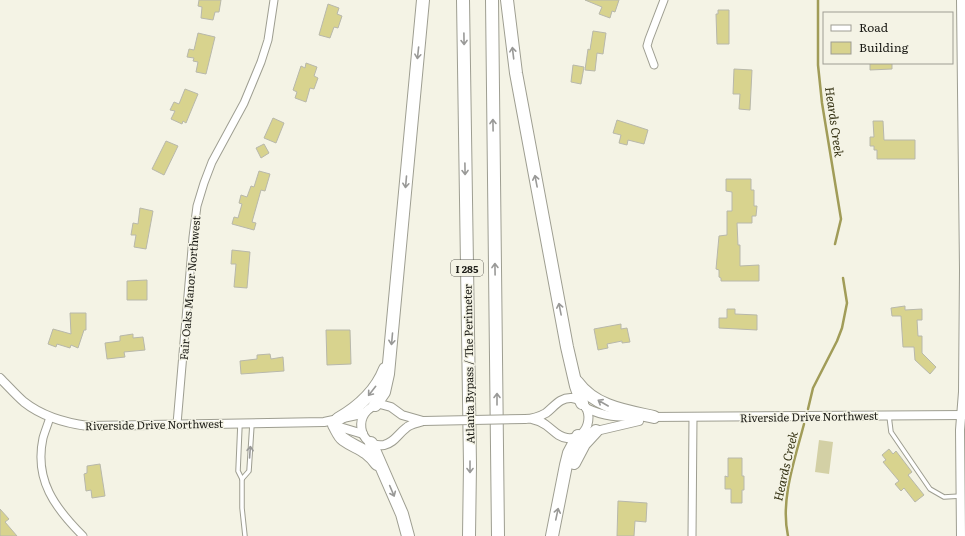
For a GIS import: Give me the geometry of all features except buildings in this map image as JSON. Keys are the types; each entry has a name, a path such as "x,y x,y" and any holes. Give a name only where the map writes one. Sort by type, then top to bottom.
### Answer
{"highway":[{"path":"370,409 384,392 387,384 423,0"},
{"name":"Atlanta Bypass / The Perimeter","path":"463,0 470,465 469,536"},
{"name":"I 285","path":"492,0 498,536"},
{"path":"507,0 516,73 574,377 584,406"},
{"path":"385,475 372,457 362,448 342,438 332,422 363,402 374,390 382,377 390,357"},
{"path":"574,377 584,391 608,406 654,417"},
{"path":"562,491 580,448 596,431"},
{"path":"552,536 569,453 579,435"},
{"path":"371,443 402,514 408,536"}],"street":[{"name":"Fair Oaks Manor Northwest","path":"177,424 192,237 197,206 212,162 244,103 261,62 268,40 274,0"},
{"path":"654,65 647,46 648,39 664,0"},
{"path":"961,0 964,277 961,536"},
{"name":"Riverside Drive Northwest","path":"0,378 23,402 50,418 88,426 252,422 332,422 370,409"},
{"name":"Riverside Drive Northwest","path":"528,419 546,413 553,406 564,399 570,398 598,414 613,417 963,415"},
{"path":"423,421 407,427 389,444 378,445 371,443 362,434 361,422 370,409 386,405 402,415 423,421 528,419"},
{"path":"579,435 588,425 589,420 584,406"},
{"name":"Riverside Drive Northwest","path":"528,419 545,424 563,437 569,438 654,417"},
{"path":"692,536 693,417"},
{"path":"50,418 43,438 41,460 45,482 52,500 66,519 83,536"},
{"name":"Riverside Drive Northwest","path":"332,422 362,434"}],"lane":[{"path":"889,415 891,432 930,489 944,497 961,496"},
{"path":"242,479 249,471 252,422"},
{"path":"240,423 238,471 242,479 242,508 245,536"}],"shaded area":[{"path":"819,440 833,442 829,474 815,472"}],"waterway":[{"name":"Heards Creek","path":"818,0 818,65 822,103 841,219 835,244"},
{"name":"Heards Creek","path":"808,409 813,388 842,328 847,303 843,278"},
{"name":"Heards Creek","path":"788,536 786,522 787,494 804,424"}]}
